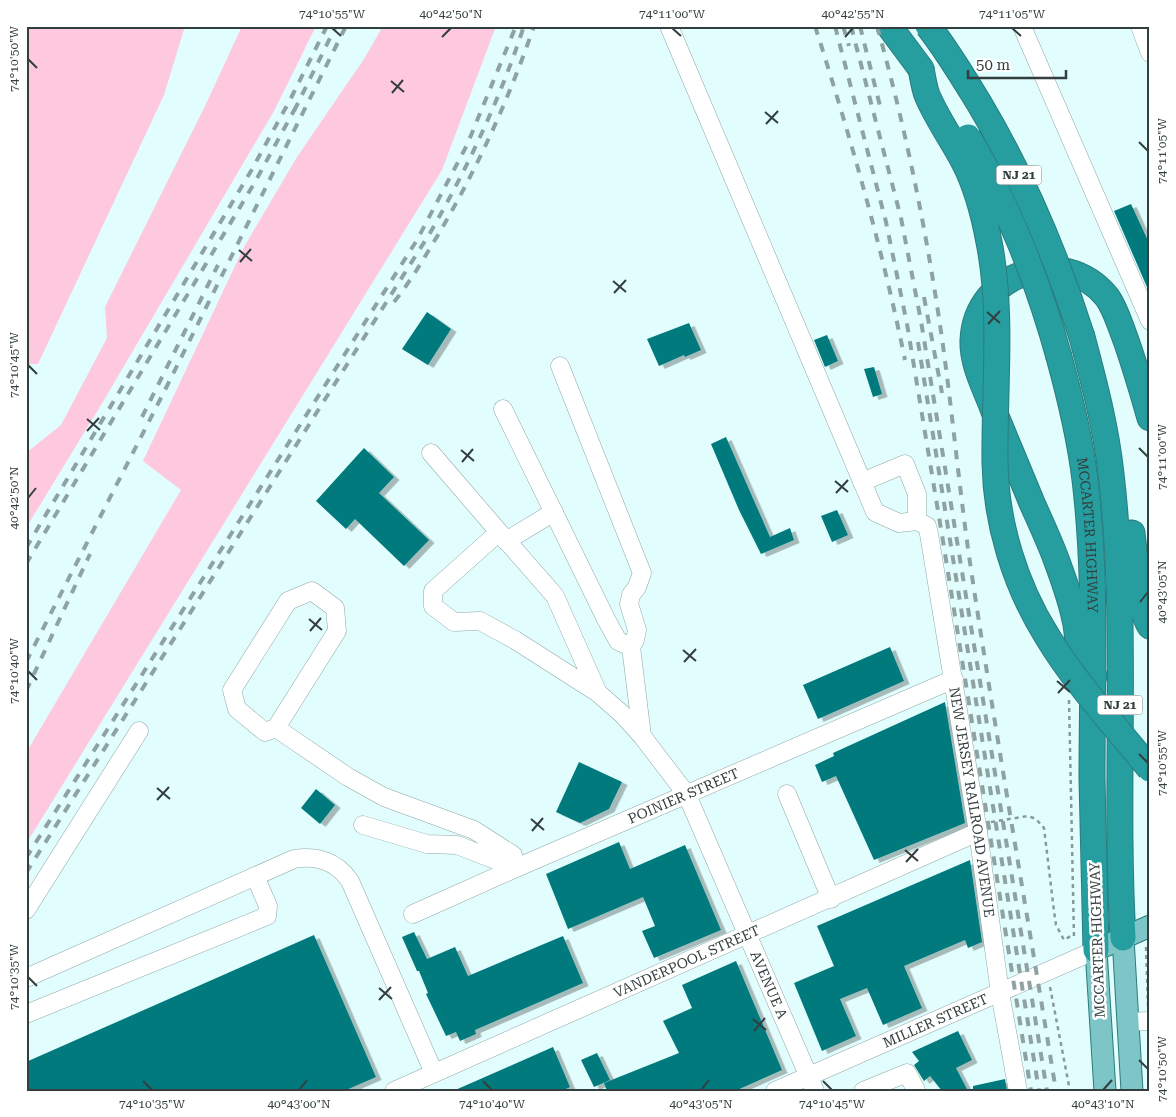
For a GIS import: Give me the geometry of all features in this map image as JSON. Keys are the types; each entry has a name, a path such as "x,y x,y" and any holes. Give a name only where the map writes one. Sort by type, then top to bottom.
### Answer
{"highway":[{"name":"MCCARTER HIGHWAY","path":"889,26 937,86 974,147 996,190 1028,263 1050,323 1074,414 1085,480 1091,558 1094,676 1092,778 1096,950"},
{"name":"MCCARTER HIGHWAY","path":"928,26 967,83 997,134 1025,188 1051,246 1068,291 1094,382 1111,472 1119,569 1120,824 1140,935"},
{"path":"922,69 927,95 965,164 981,206 990,243 995,283 997,335 995,394 997,498 1003,529 1014,567 1030,605 1047,637 1075,676 1150,769"},
{"path":"1094,676 1078,643 1075,619 1056,558 1012,457 979,373 973,340 981,309 990,294 1005,282 1020,274 1040,269 1058,270 1076,275 1093,284 1107,297 1117,314 1150,418"},
{"path":"1111,472 1131,525 1137,576 1145,619 1150,626"}],"main road":[{"path":"1096,950 1140,935"},
{"name":"MCCARTER HIGHWAY","path":"1132,1091 1127,1022 1140,935"},
{"name":"MCCARTER HIGHWAY","path":"1096,950 1105,1091"}],"street":[{"path":"669,26 862,482 875,512 899,523 918,520 917,494 905,464 862,482"},
{"path":"1024,26 1024,31 1150,320"},
{"path":"1140,26 1150,53"},
{"path":"560,366 642,573 638,587 631,595 629,604 637,630 635,640 630,647 642,736"},
{"path":"503,409 618,641 630,647"},
{"path":"431,453 555,596 598,693"},
{"path":"503,536 554,512"},
{"name":"NEW JERSEY RAILROAD AVENUE","path":"918,520 928,526 978,828 1000,993 1018,1091"},
{"name":"AVENUE A","path":"503,536 433,591 434,606 454,622 480,621 515,640 598,693 622,714 642,736 687,795 812,1084"},
{"path":"312,591 335,608 337,630 276,728 265,732 237,709 232,690 288,601 312,591"},
{"name":"POINIER STREET","path":"413,914 954,679"},
{"path":"276,728 348,777 384,797 474,830 513,854 516,868"},
{"path":"26,910 139,731"},
{"path":"787,794 831,899"},
{"path":"363,825 427,844 456,845 516,868"},
{"name":"VANDERPOOL STREET","path":"394,1091 831,899 978,828"},
{"path":"26,978 294,859 319,858 344,873 356,895 434,1073"},
{"path":"26,1014 266,916 268,906 255,876"},
{"name":"MILLER STREET","path":"775,1091 812,1084 1000,993 1096,950"},
{"path":"1127,1022 1149,1021"},
{"path":"863,1091 907,1073 916,1090 914,1091"}],"path":[{"path":"978,828 1028,816 1036,819 1044,828 1056,925 1064,940 1074,936 1069,692"},
{"path":"1140,935 1149,1021 1150,1055"},
{"path":"1050,987 1070,1091"}],"shaded area":[{"path":"26,26 185,26 164,95 38,364 26,364"},
{"path":"242,26 316,26 274,111 104,400 26,528 26,453 61,425 107,338 105,307 206,104"},
{"path":"383,26 496,26 442,170 26,844 26,753 181,490 143,461 244,247 297,157 364,59"}],"building":[{"path":"1131,204 1150,245 1150,294 1114,211"},
{"path":"427,312 451,329 428,365 402,349"},
{"path":"689,323 701,350 659,366 647,339"},
{"path":"827,335 838,361 825,367 814,340"},
{"path":"874,367 882,394 873,397 864,369"},
{"path":"726,437 770,537 790,528 794,540 761,554 739,510 711,444"},
{"path":"364,448 394,477 379,493 429,540 404,566 355,519 346,529 316,501"},
{"path":"837,510 848,535 832,542 821,516"},
{"path":"890,647 904,681 818,719 803,685"},
{"path":"945,702 965,823 874,860 836,776 822,782 815,765 834,756 833,753"},
{"path":"579,762 622,782 609,809 580,823 556,812"},
{"path":"316,789 335,805 320,824 301,808"},
{"path":"619,842 630,869 685,845 721,930 654,958 642,931 655,926 643,897 568,929 546,874"},
{"path":"970,860 982,942 968,948 965,940 904,966 922,1008 883,1025 867,988 840,999 856,1036 822,1051 794,983 834,966 817,926"},
{"path":"414,932 427,959 455,947 468,976 563,936 583,983 475,1030 476,1034 460,1041 456,1032 446,1036 426,994 428,993 419,971 417,971 402,937"},
{"path":"314,935 376,1077 344,1091 26,1091 26,1062"},
{"path":"736,961 782,1070 735,1091 607,1091 604,1083 679,1053 663,1021 692,1008 682,985"},
{"path":"958,1031 972,1060 956,1068 968,1091 942,1091 930,1076 924,1081 914,1065 919,1061 912,1052"},
{"path":"553,1047 570,1087 562,1091 453,1091"},
{"path":"597,1053 610,1080 594,1087 581,1060"},
{"path":"1005,1079 1007,1091 973,1091 973,1086"}],"railway":[{"path":"26,548 251,171 290,100 327,26"},
{"path":"294,111 336,26"},
{"path":"26,662 165,390 346,26"},
{"path":"26,858 417,240 467,145 516,26"},
{"path":"26,873 430,233 457,183 494,106 524,26"},
{"path":"394,302 422,261 466,185 503,107 534,26"},
{"path":"815,26 864,192 905,360"},
{"path":"835,26 886,222 907,324 1031,1091"},
{"path":"843,26 849,46"},
{"path":"851,26 901,218 921,321 1047,1091"},
{"path":"860,26 881,110"},
{"path":"877,26 905,134 933,281 944,350 972,576 1056,1091"},
{"path":"26,564 255,182 297,105"},
{"path":"142,417 218,265"},
{"path":"924,297 942,393"},
{"path":"918,342 1039,1091"},
{"path":"26,691 90,554"}]}
